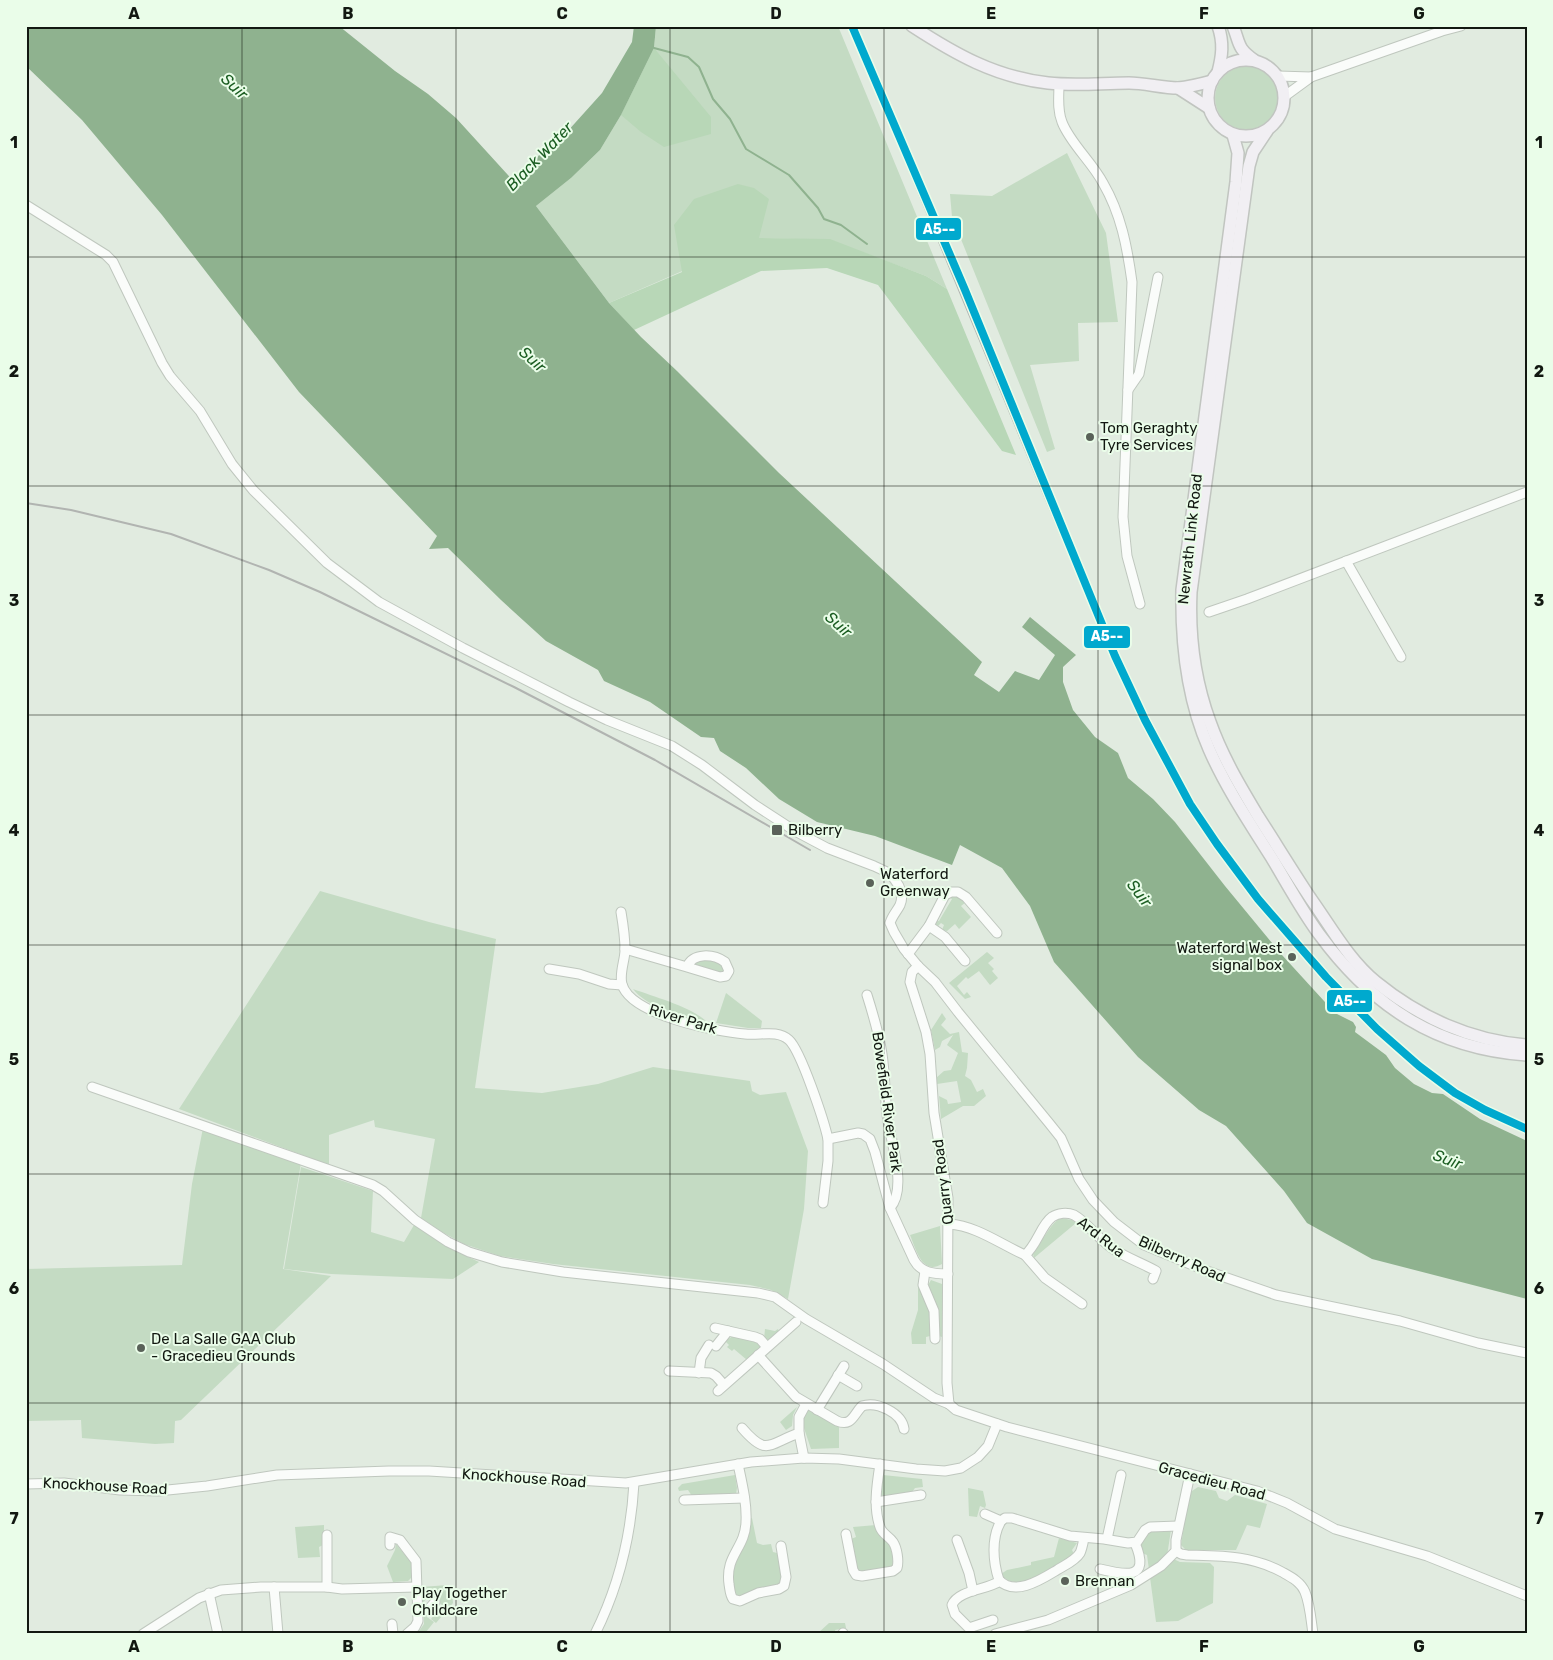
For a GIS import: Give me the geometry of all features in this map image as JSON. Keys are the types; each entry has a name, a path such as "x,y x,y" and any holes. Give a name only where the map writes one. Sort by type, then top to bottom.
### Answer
{"main road":[{"path":"912,26 955,54 981,66 1014,77 1059,84 1129,83 1178,88 1195,86 1215,76 1228,64 1242,60 1254,60"},
{"path":"1218,26 1222,37 1222,53 1208,92 1209,108 1212,117 1221,128 1233,135 1246,137 1258,135 1267,131 1280,117 1284,107 1285,96 1283,86 1278,76 1264,64 1243,52 1238,45 1233,26"},
{"path":"1178,88 1209,108"},
{"name":"Newrath Link Road","path":"1267,131 1253,152 1249,166 1191,592 1190,610 1197,672 1204,703 1219,746 1232,773 1305,889 1351,957 1374,981 1410,1007 1449,1027 1485,1038 1527,1044"},
{"name":"Newrath Link Road","path":"1233,135 1238,153 1236,182 1182,590 1181,620 1184,648 1193,703 1200,726 1209,750 1221,773 1257,835 1318,934 1352,974 1385,1004 1429,1032 1478,1048 1527,1055"}],"street":[{"path":"1285,96 1312,77 1442,31 1462,26"},
{"path":"1278,76 1312,77"},
{"path":"1059,84 1059,109 1062,123 1103,182 1122,226 1128,248 1132,282 1122,517 1127,556 1140,604"},
{"name":"Bilberry Road","path":"26,205 106,255 114,262 166,370 200,411 238,472 269,508 334,569 385,606 462,648 587,711 682,752 702,764 762,810 804,836 827,848 886,870 900,887 902,898 891,924 908,954 935,982 1055,1130 1093,1200 1114,1222 1144,1245 1201,1269 1276,1295 1400,1321 1485,1345 1527,1353"},
{"path":"1127,390 1139,374 1158,277"},
{"path":"1208,612 1247,600 1527,492"},
{"path":"1346,561 1401,657"},
{"path":"908,954 928,926 945,895 954,891 966,897 997,933"},
{"path":"549,969 579,974 609,984 622,985 625,949 621,912"},
{"path":"928,926 945,938 966,961"},
{"path":"625,949 687,967"},
{"name":"Quarry Road","path":"918,966 912,972 910,982 930,1054 934,1113 947,1187 949,1224 947,1388 949,1404"},
{"name":"River Park","path":"622,985 636,1002 651,1011 677,1020 750,1035 774,1034 783,1036 790,1041 799,1055 824,1122 828,1139"},
{"name":"Bowefield River Park","path":"867,995 881,1047 887,1113 897,1168 897,1194 895,1202 890,1208"},
{"name":"Gracedieu Road","path":"92,1087 372,1185 383,1191 412,1218 430,1231 456,1246 479,1255 507,1263 542,1269 717,1288 771,1296 783,1301 806,1319 956,1410 997,1424 1266,1494 1335,1529 1436,1560 1527,1596"},
{"name":"Bowefield River Park","path":"828,1139 858,1133 870,1139 890,1208 914,1260 919,1268 925,1271"},
{"path":"823,1203 828,1161 828,1139"},
{"name":"Ard Rua","path":"1025,1255 1035,1244 1049,1220 1059,1214 1067,1213 1081,1221 1097,1237 1117,1252 1156,1271 1153,1279"},
{"path":"949,1224 972,1228 1025,1255 1046,1278 1082,1304"},
{"path":"935,1339 934,1311 923,1285 925,1271 948,1274"},
{"path":"668,1371 714,1374 721,1388 796,1322"},
{"path":"715,1328 758,1338 767,1347"},
{"path":"699,1373 701,1358 728,1331"},
{"path":"758,1355 788,1390 806,1404 842,1424 851,1422 862,1406 876,1405 899,1418 904,1429"},
{"path":"817,1410 844,1366"},
{"path":"838,1375 857,1386"},
{"path":"804,1458 799,1433 800,1417 806,1404"},
{"name":"Knockhouse Road","path":"26,1484 64,1483 120,1490 158,1490 213,1485 277,1475 389,1470 634,1483 738,1464 804,1458 839,1459 932,1471 961,1468 973,1462 983,1452 997,1424"},
{"path":"742,1428 755,1443 764,1446 772,1445 799,1433"},
{"path":"738,1464 746,1517 745,1530 730,1562 728,1571 730,1594 733,1599 740,1601 758,1593 779,1589 784,1586 786,1580 781,1546"},
{"path":"846,1534 853,1570 856,1575 862,1576 893,1571 897,1568 898,1562 895,1546 880,1529 876,1502 880,1464"},
{"path":"1176,1551 1175,1544 1178,1526 1190,1474"},
{"path":"1108,1539 1121,1475"},
{"path":"595,1634 614,1591 624,1557 631,1518 634,1483"},
{"path":"876,1502 921,1496"},
{"path":"684,1500 744,1498"},
{"path":"985,1514 1000,1521"},
{"path":"1084,1538 1081,1550 1076,1558 1039,1581 1026,1586 1014,1587 1000,1581 994,1548 996,1531 1000,1521 1005,1518 1012,1518 1064,1535 1108,1539 1128,1544 1135,1543 1144,1530 1150,1527 1178,1526"},
{"path":"327,1535 324,1550 327,1587"},
{"path":"390,1545 390,1537 399,1539 416,1563 417,1625 407,1634"},
{"path":"957,1540 970,1576 973,1591"},
{"path":"1100,1569 1125,1575 1134,1572 1138,1568 1140,1558 1135,1543"},
{"path":"995,1634 1041,1623 1125,1587 1152,1573 1176,1551"},
{"path":"1176,1551 1187,1555 1230,1556 1252,1559 1292,1578 1302,1586 1305,1593 1313,1634"},
{"path":"993,1620 969,1628 954,1612 952,1606 953,1601 973,1591 990,1587 1000,1581"},
{"path":"143,1634 199,1598 221,1590 274,1587 300,1592 327,1587 342,1589 416,1587"},
{"path":"274,1587 278,1634"},
{"path":"209,1594 218,1634"},
{"path":"418,1613 426,1611 435,1602"}],"shaded area":[{"path":"656,26 838,26 947,289 926,276 830,240 758,238 609,303 536,206 571,178 600,150 621,115 654,49"},
{"path":"654,48 711,117 711,134 664,147 641,132 621,115"},
{"path":"1247,66 1259,68 1270,75 1277,86 1279,98 1277,110 1270,121 1259,128 1247,130 1235,128 1224,121 1217,110 1215,98 1217,86 1224,75 1235,68"},
{"path":"1067,153 1106,233 1118,322 1078,323 1079,361 1030,365 1055,449 1047,452 952,217 950,194 992,196"},
{"path":"738,184 754,188 769,199 759,238 830,239 926,276 947,289 1016,455 1002,451 878,285 827,268 761,271 634,330 609,303 682,272 674,225 694,199"},
{"path":"320,891 496,939 475,1088 542,1093 598,1084 653,1067 750,1081 752,1091 760,1095 786,1092 808,1151 804,1209 788,1299 771,1290 750,1285 553,1264 500,1256 464,1244 421,1218 435,1139 375,1127 374,1120 329,1135 329,1165 179,1109"},
{"path":"954,895 966,902 961,906 971,917 959,929 955,924 947,931 942,930 944,925 941,923 938,926 934,923 936,920 939,921 952,899 949,897"},
{"path":"987,952 994,958 988,963 994,969 992,971 998,978 990,985 979,971 968,979 966,977 957,986 964,995 967,992 971,997 965,999 949,983"},
{"path":"709,960 721,963 725,973 722,974 694,967 692,963"},
{"path":"633,989 682,1007 706,1021 657,1007"},
{"path":"726,993 762,1021 761,1028 716,1023"},
{"path":"942,1013 946,1019 941,1025 950,1034 959,1032 962,1052 968,1053 965,1076 971,1080 977,1092 983,1089 986,1096 974,1106 963,1106 941,1119 939,1096 947,1100 948,1104 961,1102 957,1081 937,1084 936,1078 944,1071 951,1070 958,1053 947,1045 953,1035 942,1041 940,1047 935,1050 931,1030"},
{"name":"De La Salle GAA Club - Gracedieu Grounds","path":"203,1128 301,1163 283,1269 331,1276 181,1420 175,1421 174,1443 155,1444 82,1438 81,1420 26,1421 26,1269 182,1265 192,1184"},
{"path":"301,1167 373,1191 371,1232 404,1242 414,1225 445,1246 479,1262 453,1279 331,1274 284,1269"},
{"path":"1061,1218 1072,1220 1076,1223 1034,1258 1033,1254 1046,1234 1053,1224"},
{"path":"940,1226 942,1264 935,1267 929,1266 925,1264 917,1253 910,1235"},
{"path":"931,1280 942,1284 942,1337 939,1336 938,1329 939,1312 927,1287"},
{"path":"918,1282 931,1311 931,1333 930,1336 926,1337 926,1344 912,1344 911,1333 918,1310"},
{"path":"765,1329 775,1331 778,1329 779,1332 771,1339 764,1339"},
{"path":"733,1336 755,1340 760,1345 760,1349 747,1360 734,1349 732,1351 727,1347 729,1345 725,1341"},
{"path":"797,1407 793,1415 792,1426 786,1430 780,1422"},
{"path":"808,1410 839,1426 839,1448 811,1449 804,1428 801,1426 802,1419"},
{"path":"735,1475 736,1494 692,1496 688,1490 679,1491 678,1488 682,1484"},
{"path":"883,1475 922,1479 923,1487 915,1488 912,1492 889,1497 881,1495"},
{"path":"1198,1487 1216,1491 1219,1498 1227,1501 1235,1495 1267,1504 1260,1528 1247,1525 1236,1550 1186,1550 1181,1545 1189,1493"},
{"path":"968,1488 983,1491 986,1505 985,1508 980,1506 977,1517 969,1516"},
{"path":"752,1518 757,1543 763,1545 771,1544 773,1552 780,1556 783,1580 778,1587 741,1598 734,1596 732,1566 749,1519"},
{"path":"324,1525 324,1542 319,1547 320,1557 298,1558 295,1527"},
{"path":"876,1525 893,1550 895,1555 894,1567 860,1573 855,1569 851,1539 856,1537 853,1527"},
{"path":"1171,1530 1167,1556 1180,1562 1210,1563 1214,1567 1213,1603 1178,1621 1156,1622 1147,1555 1134,1550 1140,1546 1148,1532"},
{"path":"1059,1538 1077,1543 1072,1550 1074,1554 1072,1557 1056,1567 1036,1578 1026,1581 1016,1582 1008,1580 1001,1574 1007,1570 1031,1565 1031,1562 1054,1557"},
{"path":"396,1544 411,1562 411,1578 408,1581 393,1582 387,1566"},
{"path":"448,1585 452,1593 453,1603 436,1623 431,1619 442,1605 431,1595 422,1603 421,1587"},
{"path":"424,1615 434,1622 426,1632 428,1634 417,1634 424,1624"},
{"path":"829,1623 845,1623 846,1628 835,1630 836,1634 817,1634"}],"water":[{"path":"26,26 339,26 395,71 428,94 456,118 518,186 539,155 566,133 602,93 632,42 634,26 656,26 654,48 621,115 600,150 571,178 536,206 609,303 641,337 779,473 982,662 974,675 999,692 1015,671 1039,680 1055,655 1022,627 1030,617 1076,655 1063,667 1063,682 1073,710 1095,737 1118,753 1128,778 1153,799 1175,822 1282,955 1335,1013 1353,1022 1356,1027 1355,1032 1386,1055 1395,1068 1414,1084 1432,1093 1443,1094 1480,1119 1527,1141 1527,1299 1372,1259 1307,1223 1284,1191 1226,1126 1199,1110 1138,1057 1054,962 1030,906 1002,868 960,845 952,865 875,836 817,822 779,799 746,768 720,751 714,738 701,737 650,702 604,681 598,670 546,641 448,548 429,549 437,536 299,392 162,215 82,120 26,66"}],"waterway":[{"path":"654,48 688,57 699,67 713,99 730,119 746,149 789,175 818,208 824,219 841,225 867,244"}],"railway":[{"path":"849,26 1111,651 1172,780 1195,817 1222,851"},
{"path":"26,503 71,510 171,534 269,570 320,592 514,687 655,760 810,850"}],"transit line":[{"name":"A5--","path":"852,26 965,290 1115,656 1145,720 1190,804 1258,899 1326,977 1377,1029 1419,1066 1455,1093 1485,1110 1527,1129"}],"place":[{"name":"Tom Geraghty Tyre Services","path":"1090,437"},
{"name":"Bilberry","path":"777,830"},
{"name":"Waterford Greenway","path":"870,883"},
{"name":"Waterford West signal box","path":"1292,957"},
{"name":"De La Salle GAA Club - Gracedieu Grounds","path":"141,1348"},
{"name":"Brennan","path":"1065,1581"},
{"name":"Play Together Childcare","path":"402,1602"}],"water label":[{"name":"Suir","path":"235,86"},
{"name":"Black Water","path":"539,156"},
{"name":"Suir","path":"533,359"},
{"name":"Suir","path":"839,624"},
{"name":"Suir","path":"1140,893"},
{"name":"Suir","path":"1448,1159"}]}
